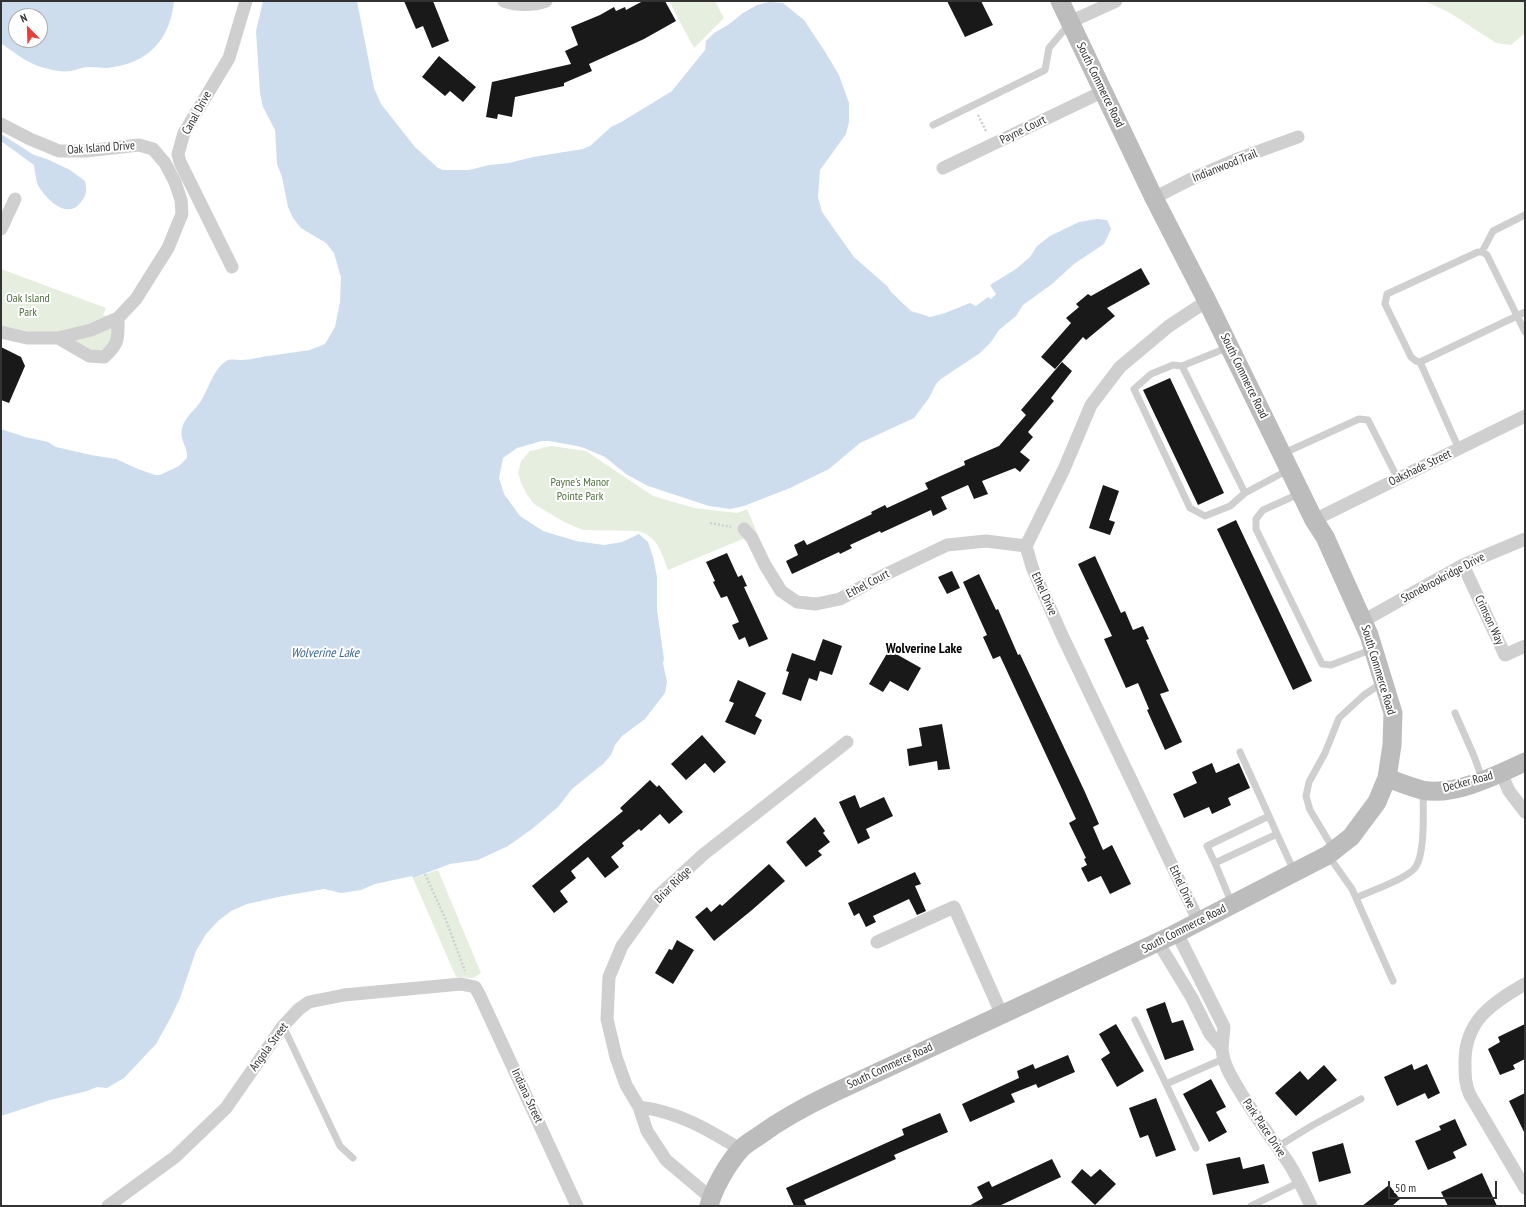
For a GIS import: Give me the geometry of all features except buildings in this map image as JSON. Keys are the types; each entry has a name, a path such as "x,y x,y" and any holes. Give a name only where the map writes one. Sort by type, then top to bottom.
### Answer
{"street":[{"name":"Canal Drive","path":"232,267 181,179 178,154 184,133 229,58 246,1"},
{"path":"504,1 525,6 535,5 546,1"},
{"name":"South Commerce Road","path":"710,1202 731,1161 740,1149 801,1108 1178,933 1331,852 1351,836 1373,808 1387,778 1392,745 1393,713 1374,648 1363,621 1325,537 1314,520 1230,347 1154,198 1060,1"},
{"path":"1070,22 1116,1"},
{"name":"Payne Court","path":"943,168 1104,91"},
{"name":"Oak Island Drive","path":"1,124 58,151 86,151 139,145 153,149 181,179 182,214 176,232 168,248 136,299 118,318 92,330 58,338 27,338 1,332"},
{"name":"Indianwood Trail","path":"1154,198 1189,180 1240,158 1298,137"},
{"path":"1,229 15,199"},
{"path":"1026,546 1064,469 1091,405 1120,368 1169,326 1207,301"},
{"path":"58,338 89,356 104,357 114,348 118,336 118,318"},
{"name":"Oakshade Street","path":"1314,520 1525,416"},
{"name":"Ethel Court","path":"744,529 752,538 765,565 781,591 797,602 816,604 840,600 876,579 947,544 986,541 1026,546"},
{"name":"Stonebrookridge Drive","path":"1363,621 1463,565 1525,539"},
{"name":"Ethel Drive","path":"1026,546 1032,567 1061,633 1199,922"},
{"name":"Crimson Way","path":"1463,565 1505,655 1525,646"},
{"name":"Briar Ridge","path":"710,1202 666,1160 647,1131 639,1107 626,1085 616,1057 607,1019 609,978 622,946 658,896 704,854 848,742"},
{"name":"Decker Road","path":"1387,778 1423,790 1446,791 1483,781 1525,762"},
{"path":"1501,773 1509,791 1525,812"},
{"path":"877,942 954,907 1002,1015"},
{"path":"1178,933 1224,1028 1222,1053"},
{"name":"Park Place Drive","path":"1158,942 1192,998 1251,1111 1300,1182 1311,1206"},
{"name":"Angola Street","path":"108,1206 175,1157 226,1108 283,1026 299,1009 309,1002 344,995 461,984 475,987"},
{"path":"1525,984 1500,998 1489,1007 1472,1030 1464,1056 1466,1081 1470,1095 1525,1188"},
{"name":"Indiana Street","path":"475,987 577,1206"},
{"path":"639,1107 660,1110 699,1125 740,1149"}],"lane":[{"path":"933,125 1045,70 1049,48 1070,22"},
{"path":"1482,252 1493,231 1525,215"},
{"path":"1459,449 1420,362 1411,357 1386,304 1387,294 1478,252 1482,252 1487,255 1525,332"},
{"path":"1420,362 1525,312"},
{"path":"1230,347 1182,366 1173,364 1151,374 1134,389 1190,508 1205,516 1230,506 1286,462 1359,419 1368,420 1398,479"},
{"path":"1182,366 1245,493"},
{"path":"1301,493 1262,510 1256,519 1256,529 1322,664 1331,665 1374,648"},
{"path":"1384,682 1364,695 1339,718 1325,753 1310,782 1306,796 1310,810 1352,889 1393,982"},
{"path":"1455,713 1483,781"},
{"path":"1240,752 1295,872"},
{"path":"1356,898 1406,875 1415,869 1420,857 1423,830 1423,790"},
{"path":"1232,904 1207,846 1269,816"},
{"path":"1215,863 1277,834"},
{"path":"1135,1020 1196,1148"},
{"path":"283,1026 340,1146 353,1158"},
{"path":"1166,1084 1222,1053"},
{"path":"1277,1147 1313,1125 1361,1099"},
{"path":"1251,1206 1300,1182"}],"path":[{"path":"973,105 992,145"},
{"path":"710,523 744,529"},
{"path":"425,874 446,920 464,969 475,987"}],"green space":[{"path":"669,1 715,1 724,18 694,48"},
{"path":"1425,1 1525,1 1525,33 1511,45 1496,43 1450,13"},
{"name":"Oak Island Park","path":"1,269 106,308 103,315 107,316 114,332 108,345 104,349 95,352 43,334 1,326"},
{"name":"Payne's Manor Pointe Park","path":"551,446 586,451 653,496 694,508 737,513 747,509 757,533 668,570 658,546 644,533 638,531 583,530 564,522 534,504 521,483 518,473 521,461 530,451"},
{"path":"438,870 481,973 473,978 456,977 413,878"}],"water":[{"path":"1,1 174,1 172,15 162,39 145,56 121,66 107,68 86,67 73,71 54,70 36,65 8,48 48,48 48,8 8,8 8,48 1,43"},
{"name":"Wolverine Lake","path":"263,1 357,1 374,88 381,104 415,147 438,168 443,170 469,170 489,165 509,163 533,157 583,149 590,146 611,127 672,91 705,50 706,41 714,33 757,5 769,2 783,3 804,20 824,50 839,75 849,103 849,122 846,134 820,170 818,197 822,212 854,257 887,286 891,292 911,311 930,317 970,303 976,306 988,297 991,299 996,294 990,285 1016,269 1030,257 1037,246 1050,236 1079,222 1097,219 1107,220 1111,229 1104,244 1074,264 1052,284 1023,305 1016,316 999,330 991,342 980,353 941,379 936,384 929,398 914,418 860,443 829,469 790,488 744,506 730,509 709,506 648,486 626,474 605,457 577,446 542,441 517,448 503,458 499,478 504,494 520,516 543,531 576,541 604,545 622,542 639,534 648,542 657,577 657,610 664,659 663,663 667,682 665,693 645,719 622,736 615,745 611,755 603,764 572,789 558,807 532,829 508,846 478,860 450,864 413,878 412,876 375,884 361,890 341,893 324,889 283,896 247,904 231,911 218,921 206,934 196,951 180,998 156,1044 124,1078 107,1088 97,1087 1,1116 1,429 25,437 48,442 56,447 116,459 138,469 155,475 160,475 179,466 187,458 181,432 183,424 201,401 215,373 223,363 228,360 248,360 310,350 325,344 335,327 340,302 341,278 334,253 326,243 301,228 293,218 288,207 282,177 277,164 275,130 263,107 260,93 256,31"},
{"path":"1,134 34,155 47,159 70,170 85,181 86,192 81,202 76,207 70,209 64,209 53,203 39,187 34,165 1,141"}],"district":[{"name":"Wolverine Lake","path":"924,649"}]}
